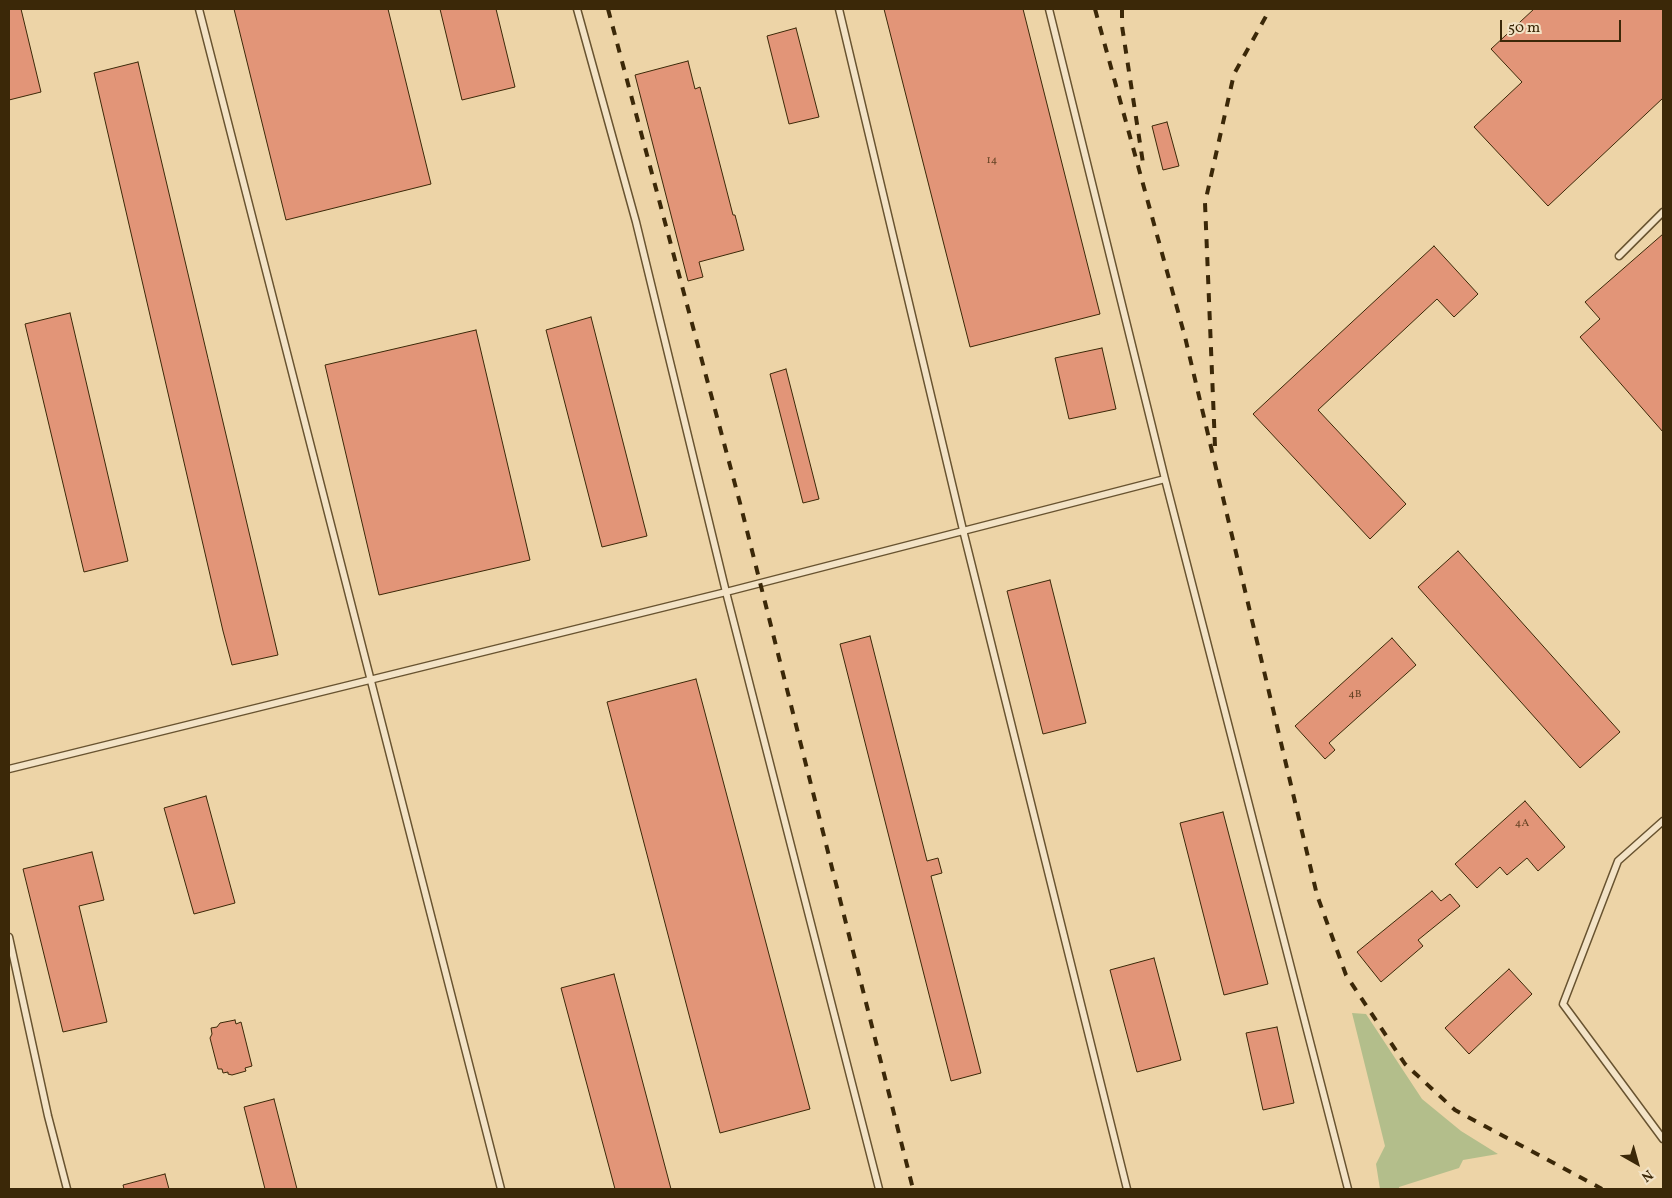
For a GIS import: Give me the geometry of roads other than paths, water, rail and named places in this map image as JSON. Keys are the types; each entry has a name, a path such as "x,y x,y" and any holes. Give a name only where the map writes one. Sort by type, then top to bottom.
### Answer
{"lane":[{"path":"199,9 501,1189"},
{"path":"577,9 636,222 726,592 879,1189"},
{"path":"839,9 963,530 1127,1189"},
{"path":"1049,9 1165,479 1348,1189"},
{"path":"1619,256 1663,212"},
{"path":"9,769 726,592 1165,479"},
{"path":"1663,821 1618,861 1562,1004 1663,1139"},
{"path":"9,937 48,1116 67,1189"}],"railway":[{"path":"608,9 740,503 913,1189"},
{"path":"1095,9 1185,337 1317,895 1346,975 1405,1064 1455,1110 1602,1189"},
{"path":"1122,9 1122,26 1143,163"},
{"path":"1215,446 1205,203 1234,74 1270,9"}]}
